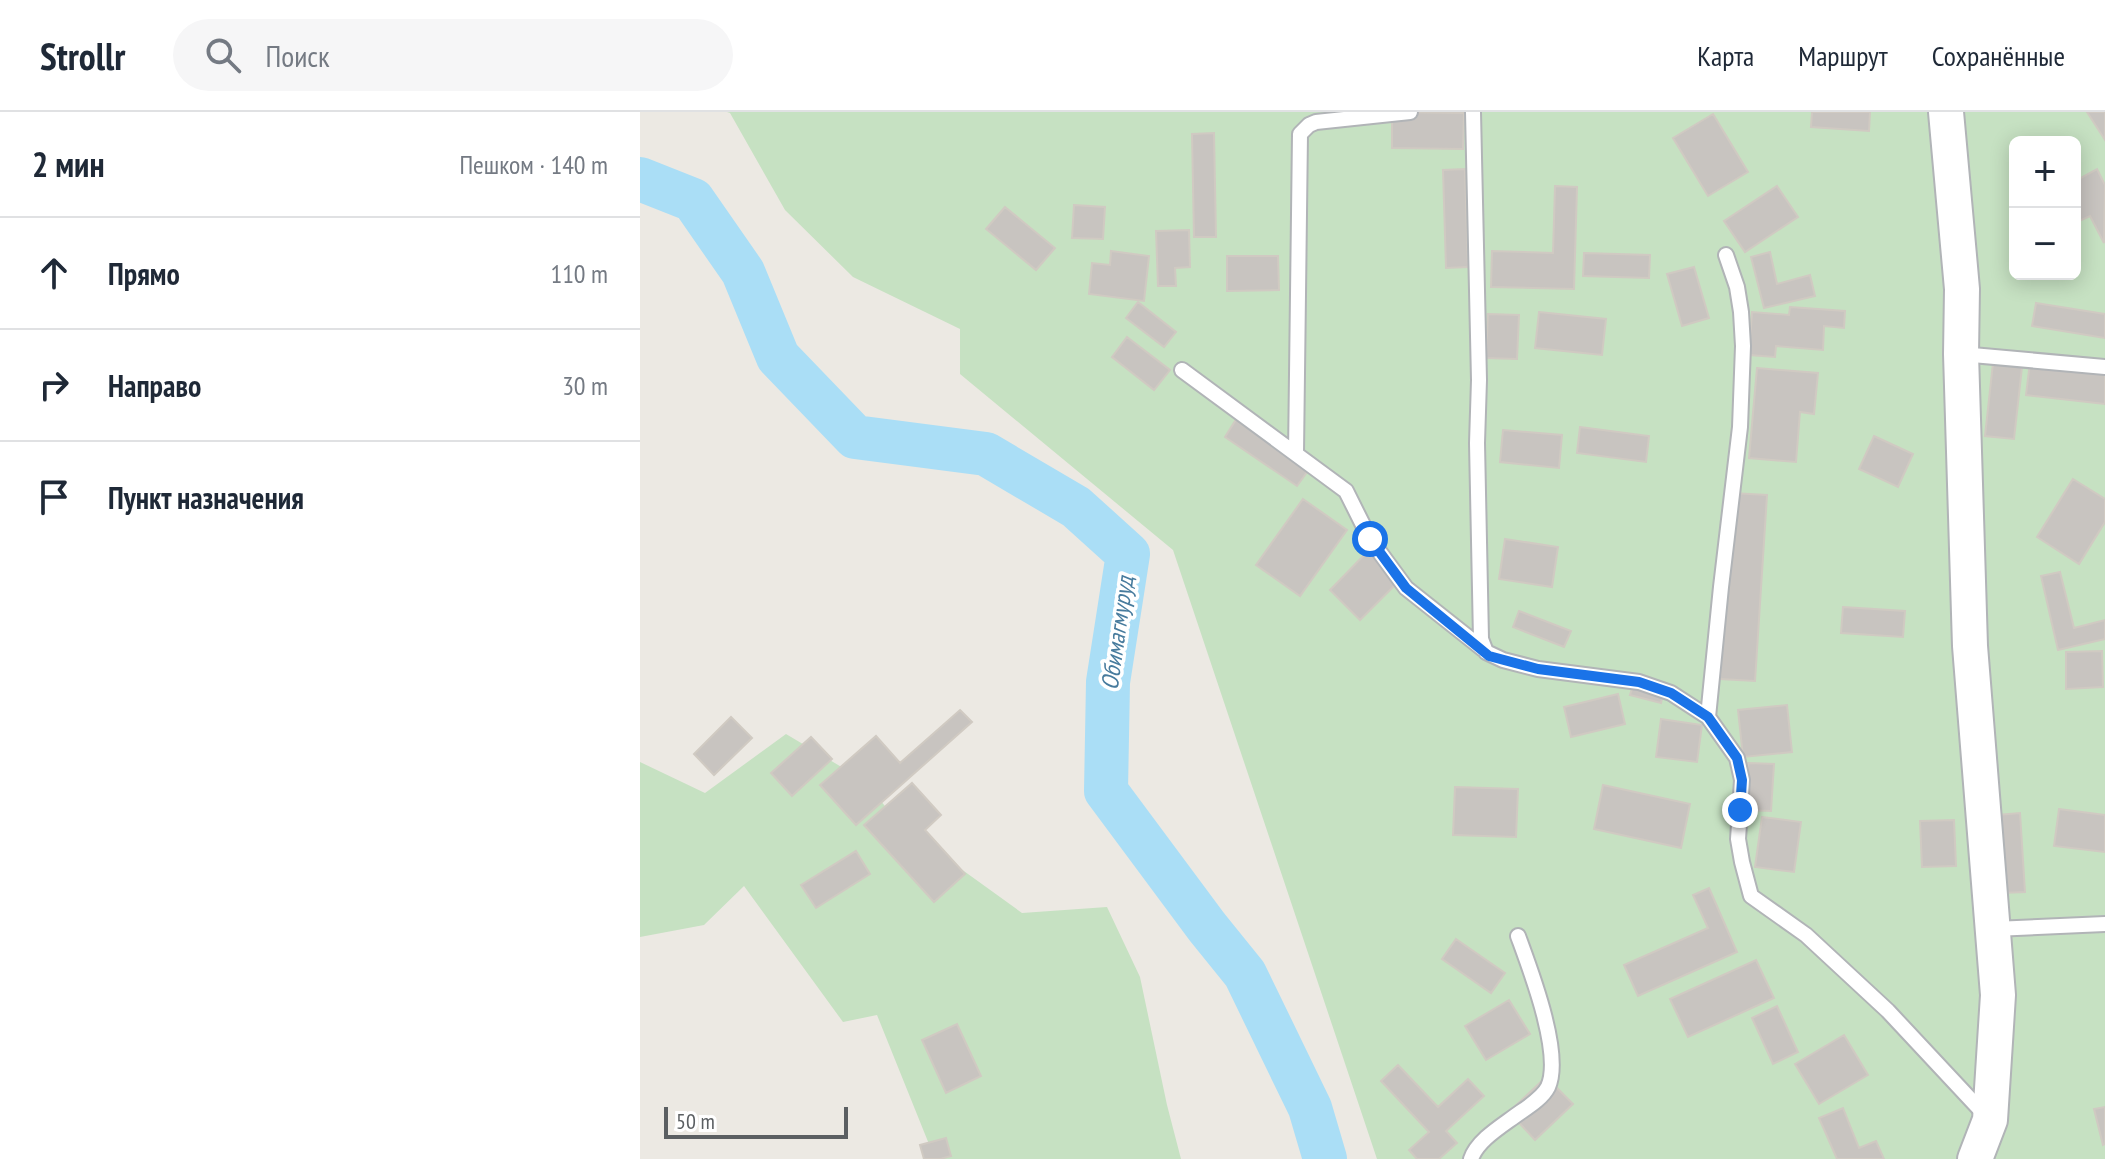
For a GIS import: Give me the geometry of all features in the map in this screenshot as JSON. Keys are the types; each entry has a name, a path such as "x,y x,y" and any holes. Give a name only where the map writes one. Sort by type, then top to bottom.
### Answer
{"street":[{"path":"1946,112 1962,289 1961,354 1970,646 1998,995 1990,1120 1975,1159"}],"lane":[{"path":"1296,454 1300,134 1316,122 1410,112"},
{"path":"1473,112 1479,380 1477,458 1483,649"},
{"path":"1708,717 1740,427 1741,312 1737,287 1726,255"},
{"path":"1961,354 2105,367"},
{"path":"1182,370 1346,491 1370,539 1406,588 1489,656 1538,669 1639,682 1671,693 1708,717 1737,758 1742,780 1738,839 1751,896 1806,935 1888,1011 1990,1120"},
{"path":"1993,929 2105,924"},
{"path":"1471,1159 1492,1133 1535,1101 1549,1085 1549,1042 1532,975 1518,936"}],"green space":[{"path":"727,112 2105,112 2105,1159 1377,1159 1173,550 960,374 960,329 853,277 785,210"},
{"path":"786,734 865,781 900,825 1022,913 1107,907 1140,977 1181,1159 935,1159 877,1015 843,1022 744,886 704,925 640,937 640,762 705,793"}],"building":[{"path":"1392,112 1464,113 1463,149 1392,148"},
{"path":"1812,112 1870,112 1869,131 1811,127"},
{"path":"2087,112 2105,112 2105,140"},
{"path":"1713,114 1748,172 1708,196 1673,138"},
{"path":"1214,133 1216,237 1194,237 1192,134"},
{"path":"1465,169 1468,267 1446,268 1443,170"},
{"path":"2097,169 2105,185 2104,243 2090,216 2081,220 2081,178"},
{"path":"1555,186 1577,187 1574,289 1491,287 1492,251 1553,253"},
{"path":"1777,186 1798,217 1745,252 1724,221"},
{"path":"1074,205 1105,207 1103,239 1072,238"},
{"path":"1005,207 1055,248 1036,270 986,229"},
{"path":"1189,230 1190,267 1175,268 1176,286 1158,286 1156,231"},
{"path":"1111,251 1149,256 1144,301 1089,294 1092,263 1110,265"},
{"path":"1770,252 1777,284 1810,275 1815,296 1764,308 1751,257"},
{"path":"1584,253 1650,255 1649,278 1583,276"},
{"path":"1227,256 1278,256 1279,290 1227,291"},
{"path":"1694,267 1709,318 1682,326 1667,274"},
{"path":"1138,302 1176,332 1164,347 1126,318"},
{"path":"2036,303 2105,314 2105,338 2032,326"},
{"path":"1790,307 1845,311 1844,328 1824,326 1823,350 1776,346 1775,357 1749,355 1752,312 1789,315"},
{"path":"1539,312 1606,319 1602,355 1535,348"},
{"path":"1488,314 1519,315 1517,359 1486,358"},
{"path":"1127,337 1170,370 1154,390 1112,357"},
{"path":"1994,354 2023,358 2014,439 1985,436"},
{"path":"2031,354 2105,364 2105,404 2026,395"},
{"path":"1757,368 1818,373 1814,414 1800,412 1796,462 1749,458"},
{"path":"1237,418 1310,468 1297,486 1225,437"},
{"path":"1580,427 1649,436 1646,462 1577,453"},
{"path":"1503,430 1562,435 1559,468 1500,462"},
{"path":"1874,436 1913,454 1898,487 1859,469"},
{"path":"2073,479 2105,499 2105,522 2079,564 2037,537"},
{"path":"1732,493 1767,495 1755,681 1720,679"},
{"path":"1303,499 1347,530 1300,596 1256,565"},
{"path":"1505,539 1558,547 1552,587 1499,579"},
{"path":"1369,550 1400,580 1360,620 1330,590"},
{"path":"2060,572 2074,628 2105,620 2105,639 2058,650 2041,576"},
{"path":"1843,607 1905,611 1903,637 1841,633"},
{"path":"1519,611 1571,631 1564,647 1513,627"},
{"path":"2102,651 2103,687 2066,689 2066,652"},
{"path":"1636,676 1666,683 1661,703 1630,695"},
{"path":"1618,694 1625,724 1571,737 1564,707"},
{"path":"1787,705 1792,752 1743,757 1738,710"},
{"path":"960,710 972,722 856,825 820,785 876,736 900,763"},
{"path":"731,717 752,738 714,775 694,754"},
{"path":"1661,719 1702,725 1697,762 1656,757"},
{"path":"811,737 832,759 792,796 771,773"},
{"path":"1748,763 1774,764 1771,811 1745,810"},
{"path":"912,783 941,815 925,830 965,874 934,902 864,825"},
{"path":"1603,785 1690,804 1681,848 1594,829"},
{"path":"1455,787 1518,789 1516,837 1453,835"},
{"path":"2059,809 2105,815 2105,852 2054,846"},
{"path":"2020,813 2025,892 2002,893 1997,815"},
{"path":"1762,817 1801,822 1794,872 1755,867"},
{"path":"1954,820 1956,866 1922,867 1920,821"},
{"path":"856,851 870,874 816,908 801,885"},
{"path":"1709,888 1737,952 1638,996 1624,965 1708,928 1693,895"},
{"path":"1456,939 1505,973 1491,993 1442,959"},
{"path":"1756,960 1774,998 1688,1037 1670,999"},
{"path":"1509,1000 1530,1034 1486,1060 1465,1026"},
{"path":"1777,1006 1798,1052 1773,1064 1752,1018"},
{"path":"957,1024 981,1076 946,1093 922,1040"},
{"path":"1844,1035 1868,1075 1819,1104 1795,1064"},
{"path":"1398,1065 1438,1107 1468,1079 1484,1096 1446,1131 1457,1143 1439,1159 1417,1159 1409,1150 1429,1132 1381,1081"},
{"path":"1546,1077 1573,1104 1535,1140 1509,1112"},
{"path":"2105,1107 2105,1144 2103,1145 2094,1109"},
{"path":"1843,1108 1859,1148 1876,1141 1884,1159 1837,1159 1819,1118"},
{"path":"946,1138 951,1156 924,1159 920,1145"}],"waterway":[{"name":"Обимагмуруд","path":"640,179 693,200 743,272 778,357 855,437 986,454 1076,507 1128,554 1108,682 1106,791 1245,974 1310,1108 1325,1159"}],"route":[{"path":"1370,539 1406,588 1489,656 1538,669 1639,682 1671,693 1708,717 1737,758 1742,780 1740,810"}]}
